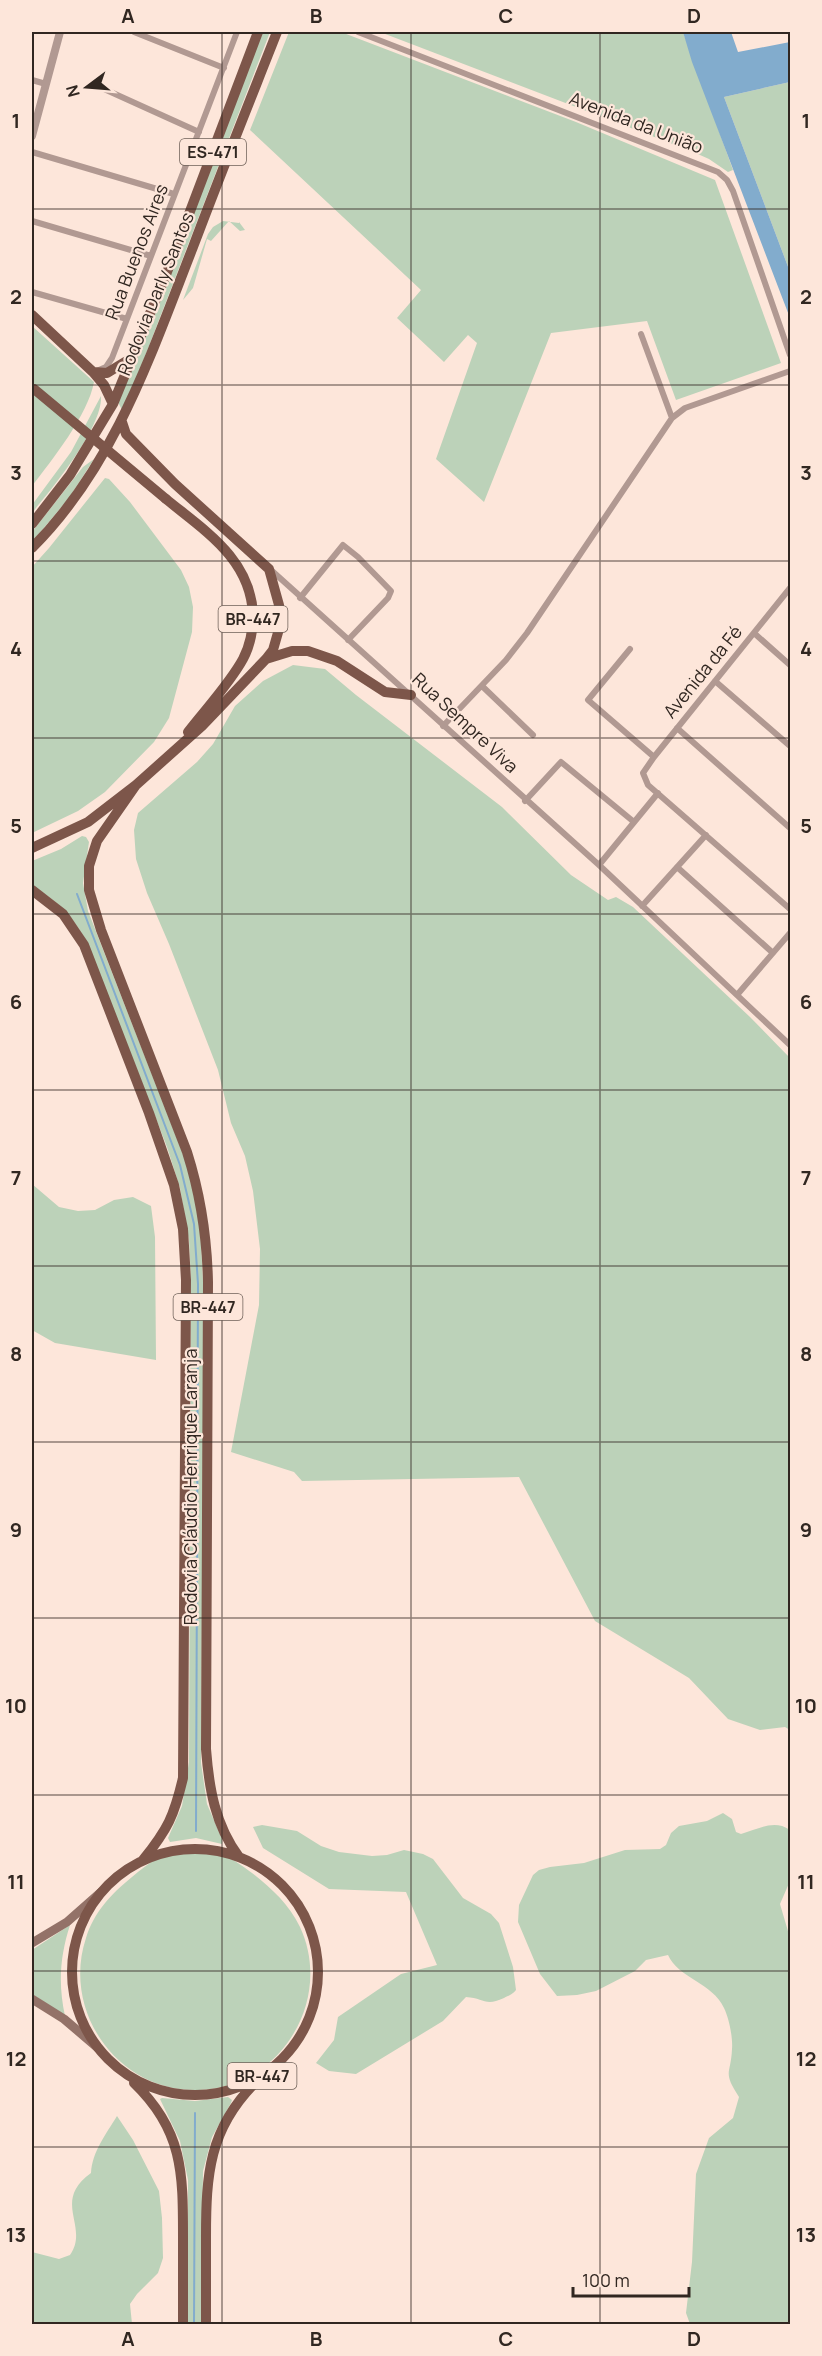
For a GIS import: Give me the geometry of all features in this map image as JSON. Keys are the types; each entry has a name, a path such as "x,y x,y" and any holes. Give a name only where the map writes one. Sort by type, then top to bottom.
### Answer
{"main road":[{"name":"Rodovia Darly Santos","path":"32,524 70,476 113,404 167,272 258,32"},
{"name":"Rodovia Darly Santos","path":"32,548 78,493 122,422 164,325 277,32"},
{"path":"32,315 104,385 113,404"},
{"path":"91,371 107,373 131,359"},
{"name":"BR-447","path":"33,388 222,545 235,561 249,588 252,609 250,640 243,660 176,750"},
{"name":"Rua Sempre Viva","path":"122,422 126,434 175,484 269,568"},
{"name":"BR-447","path":"32,848 88,822 136,785 201,726 266,659 273,650 281,622 269,568"},
{"path":"266,659 292,651 308,651 337,661 385,692 411,695"},
{"name":"Rodovia Cláudio Henrique Laranja","path":"136,785 96,841 89,866 89,890 101,930 187,1152 206,1229 208,1282 206,1749 208,1778 214,1807 225,1836 239,1857"},
{"name":"Rodovia Cláudio Henrique Laranja","path":"32,890 63,914 84,945 167,1163 183,1229 186,1280 183,1778 177,1806 165,1832 143,1860"},
{"name":"BR-447","path":"183,2325 184,2193 179,2158 172,2136 159,2112 143,2091 98,2048 80,2016 74,1993 72,1969 75,1945 82,1922 101,1892 121,1874 143,1860 168,1851 195,1848 222,1851 239,1857 268,1873 289,1893 308,1923 317,1958 316,1994 310,2018 292,2049 248,2091 232,2110 220,2132 212,2156 206,2193 206,2325"},
{"path":"32,1943 67,1922 101,1892"},
{"path":"32,1999 68,2021 98,2048"},
{"name":"BR-447","path":"123,2072 154,2089 189,2096 224,2092 246,2085 266,2073"}],"street":[{"path":"32,136 60,32"},
{"path":"134,32 224,68"},
{"name":"Rua Buenos Aires","path":"91,371 102,369 111,361 237,32"},
{"name":"Avenida da União","path":"358,32 718,172 727,180 733,191 790,355"},
{"path":"32,80 46,84"},
{"path":"93,84 199,132"},
{"path":"32,152 174,194"},
{"path":"32,221 151,256"},
{"path":"32,292 127,319"},
{"path":"641,334 672,418"},
{"path":"443,726 506,660 527,633 672,418 685,408 790,371"},
{"path":"300,598 343,545 358,557 391,591 388,598 348,639"},
{"name":"Rua Sempre Viva","path":"269,568 599,866 790,1045"},
{"name":"Avenida da Fé","path":"658,793 648,785 644,777 645,768 790,588"},
{"path":"754,633 790,665"},
{"path":"630,649 588,700 654,756"},
{"path":"715,681 790,746"},
{"path":"482,686 533,735"},
{"path":"677,728 790,828"},
{"path":"525,801 561,762 634,822"},
{"path":"599,866 658,793 790,909"},
{"path":"642,906 706,835"},
{"path":"677,867 773,953"},
{"path":"737,995 790,933"}],"green space":[{"path":"262,32 270,32 137,377 122,410 118,402"},
{"path":"289,32 341,32 576,122 715,180 781,363 676,400 647,321 551,333 484,502 436,459 477,343 468,335 444,362 397,318 421,290 250,130"},
{"path":"380,32 683,32 733,170 728,172 709,159 691,151"},
{"path":"790,82 790,272 724,97"},
{"path":"223,221 228,222 211,241 207,239 193,288 183,300 208,234 213,227"},
{"path":"230,222 239,222 245,230 240,231"},
{"path":"32,326 94,382 85,409 77,423 32,486"},
{"path":"101,396 94,424 75,457 32,513 32,505 71,452"},
{"path":"94,459 69,498 32,542 32,532 83,467"},
{"path":"105,478 109,479 130,502 181,570 189,587 193,607 192,632 169,718 154,742 105,792 78,811 32,833 32,567"},
{"path":"293,665 325,669 502,807 571,875 608,900 616,897 633,907 750,1017 790,1058 790,1730 785,1727 760,1730 728,1719 689,1678 595,1621 519,1477 302,1481 294,1472 231,1452 259,1305 260,1249 253,1191 245,1156 231,1123 218,1070 147,893 136,859 134,830 138,813 197,762 213,744 235,706 263,681"},
{"path":"82,836 86,837 89,842 83,883 88,911 187,1165 200,1221 204,1302 201,1763 207,1804 222,1844 196,1838 170,1842 168,1838 182,1806 189,1762 191,1280 189,1241 180,1188 167,1147 89,946 65,912 32,886 32,861 61,849"},
{"path":"32,1184 59,1207 78,1211 95,1210 114,1200 133,1197 151,1206 155,1237 156,1360 55,1343 32,1330"},
{"path":"723,1813 732,1819 736,1832 741,1834 772,1825 790,1830 790,1881 780,1904 790,1938 790,2324 690,2324 686,2313 692,2262 696,2174 709,2138 733,2118 739,2097 729,2077 731,2034 726,2012 719,1999 679,1969 668,1955 646,1960 635,1971 596,1991 557,1996 540,1974 518,1922 519,1905 533,1875 539,1870 584,1863 625,1850 660,1849 666,1845 671,1833 679,1826 707,1821"},
{"path":"262,1825 297,1831 321,1846 339,1852 372,1856 404,1850 423,1854 433,1859 463,1898 491,1914 499,1923 513,1967 516,1990 493,2002 466,1997 443,2021 356,2074 329,2071 316,2063 334,2040 338,2017 401,1974 437,1965 406,1892 329,1889 263,1848 253,1827"},
{"path":"186,1847 205,1848 229,1857 266,1885 279,1897 296,1919 309,1955 310,1983 304,2010 293,2035 276,2057 254,2074 228,2085 199,2090 170,2087 144,2078 122,2063 104,2043 90,2020 82,1994 80,1966 89,1929 110,1897 151,1862 171,1851"},
{"path":"70,1925 61,1970 61,1993 65,2016 32,1994 32,1950"},
{"path":"228,2097 232,2100 231,2103 212,2137 203,2171 201,2324 188,2324 188,2180 180,2141 160,2099 195,2101"},
{"path":"117,2116 133,2140 159,2191 163,2258 158,2273 130,2304 132,2324 32,2324 32,2252 59,2259 70,2255 76,2234 72,2204 74,2194 79,2184 91,2173 97,2150"}],"water":[{"path":"683,32 731,32 738,52 790,42 790,82 724,97 790,272 790,318 692,62"}],"waterway":[{"path":"77,894 180,1165 194,1224 198,1284 196,1831"},
{"path":"194,2324 195,2113"}]}
